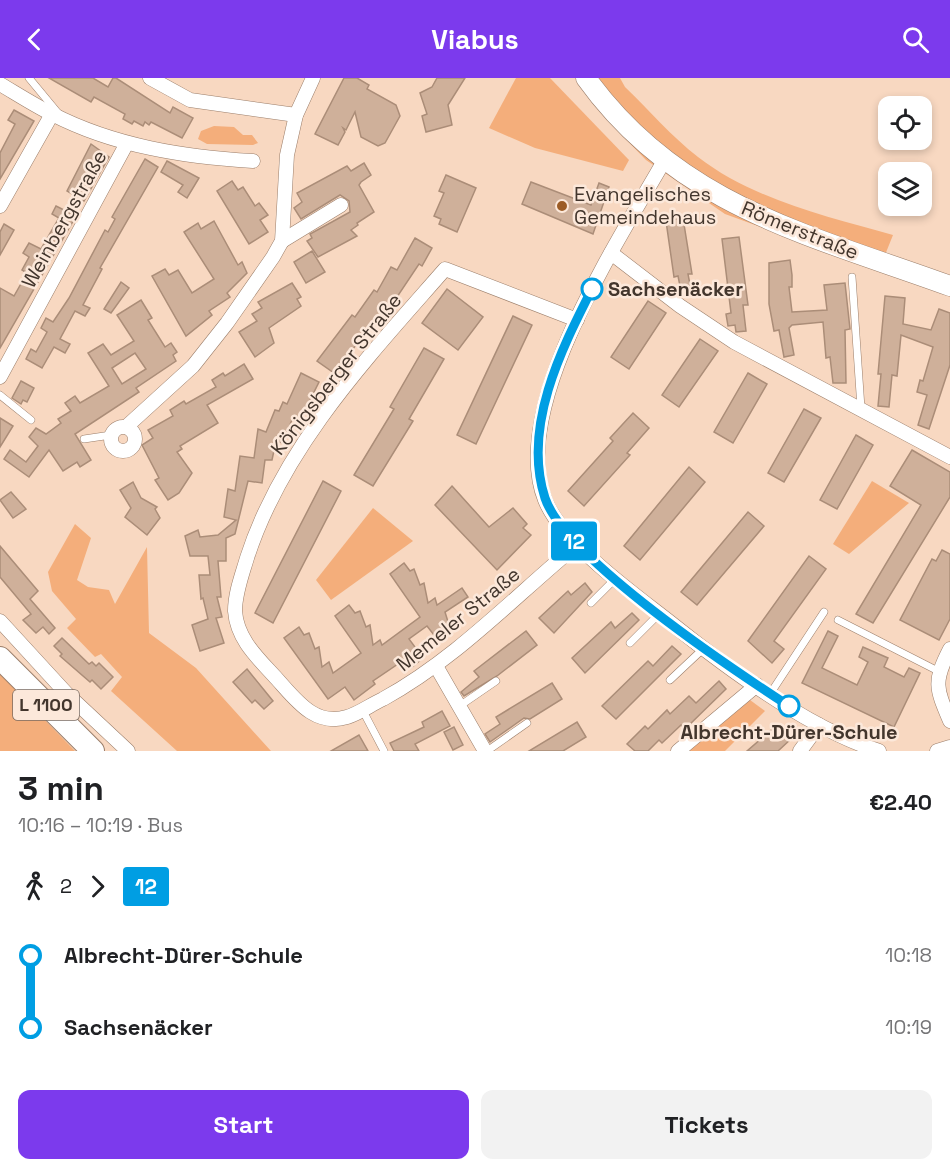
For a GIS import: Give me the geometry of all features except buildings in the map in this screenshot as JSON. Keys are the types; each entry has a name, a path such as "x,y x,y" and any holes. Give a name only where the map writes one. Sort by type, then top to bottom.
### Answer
{"main road":[{"name":"Römerstraße","path":"586,78 607,107 664,161 712,193 758,217 950,286"},
{"name":"L 1100","path":"0,658 93,751"}],"street":[{"path":"150,78 190,100 296,115"},
{"path":"282,241 284,175 287,155 296,115 313,78"},
{"path":"0,84 58,117 127,143 199,158 253,161"},
{"path":"0,206 58,117"},
{"name":"Weinbergstraße","path":"0,377 127,143"},
{"path":"664,161 611,253 577,320 550,383 543,412 539,451 541,485 545,500 578,544 616,579 702,649 819,725 879,751"},
{"path":"126,427 134,435 134,441 128,450 122,451 113,446 111,435 117,428 126,427 193,366 234,314 282,241 341,205"},
{"path":"611,253 680,306 734,342 950,457"},
{"name":"Königsberger Straße","path":"292,697 241,637 235,611 239,584 256,531 296,452 386,336 445,269 577,320"},
{"name":"Memeler Straße","path":"292,697 321,719 336,720 363,711 407,687 436,666 578,544"},
{"path":"0,621 67,694 128,751"},
{"path":"950,649 938,672 936,684 950,721"},
{"path":"436,666 486,751"},
{"path":"678,751 757,685"},
{"path":"800,751 819,725"},
{"path":"937,751 950,747"}],"lane":[{"path":"29,78 58,117"},
{"path":"852,277 861,408"},
{"path":"0,395 31,420"},
{"path":"84,439 111,435"},
{"path":"591,603 616,579"},
{"path":"770,694 824,612"},
{"path":"630,643 659,614"},
{"path":"838,620 938,672"},
{"path":"670,680 702,649"},
{"path":"461,705 496,681"},
{"path":"363,711 384,751"},
{"path":"486,751 527,723"}],"shaded area":[{"path":"516,78 550,78 629,160 623,171 535,148 489,128"},
{"path":"576,78 620,78 625,87 688,149 719,172 742,184 791,205 893,235 879,270 725,214 646,160 611,124"},
{"path":"214,126 234,127 243,135 252,135 258,143 253,145 207,144 198,139 201,131"},
{"path":"872,481 909,503 849,554 833,544"},
{"path":"373,508 413,541 331,600 316,580"},
{"path":"75,524 91,538 77,580 88,587 109,590 115,604 147,547 149,633 196,668 271,751 177,751 111,691 122,677 101,654 95,657 67,628 76,619 52,591 48,572"},
{"path":"0,674 75,751 0,751"},
{"path":"750,700 765,711 725,751 689,751"}],"bus line":[{"name":"12","path":"592,289 556,367 543,412 539,441 541,485 545,500 568,534 616,579 702,649 789,706"}],"place":[{"name":"Evangelisches Gemeindehaus","path":"562,206"},
{"name":"Sachsenäcker","path":"592,289"},
{"name":"Albrecht-Dürer-Schule","path":"789,706"}]}
